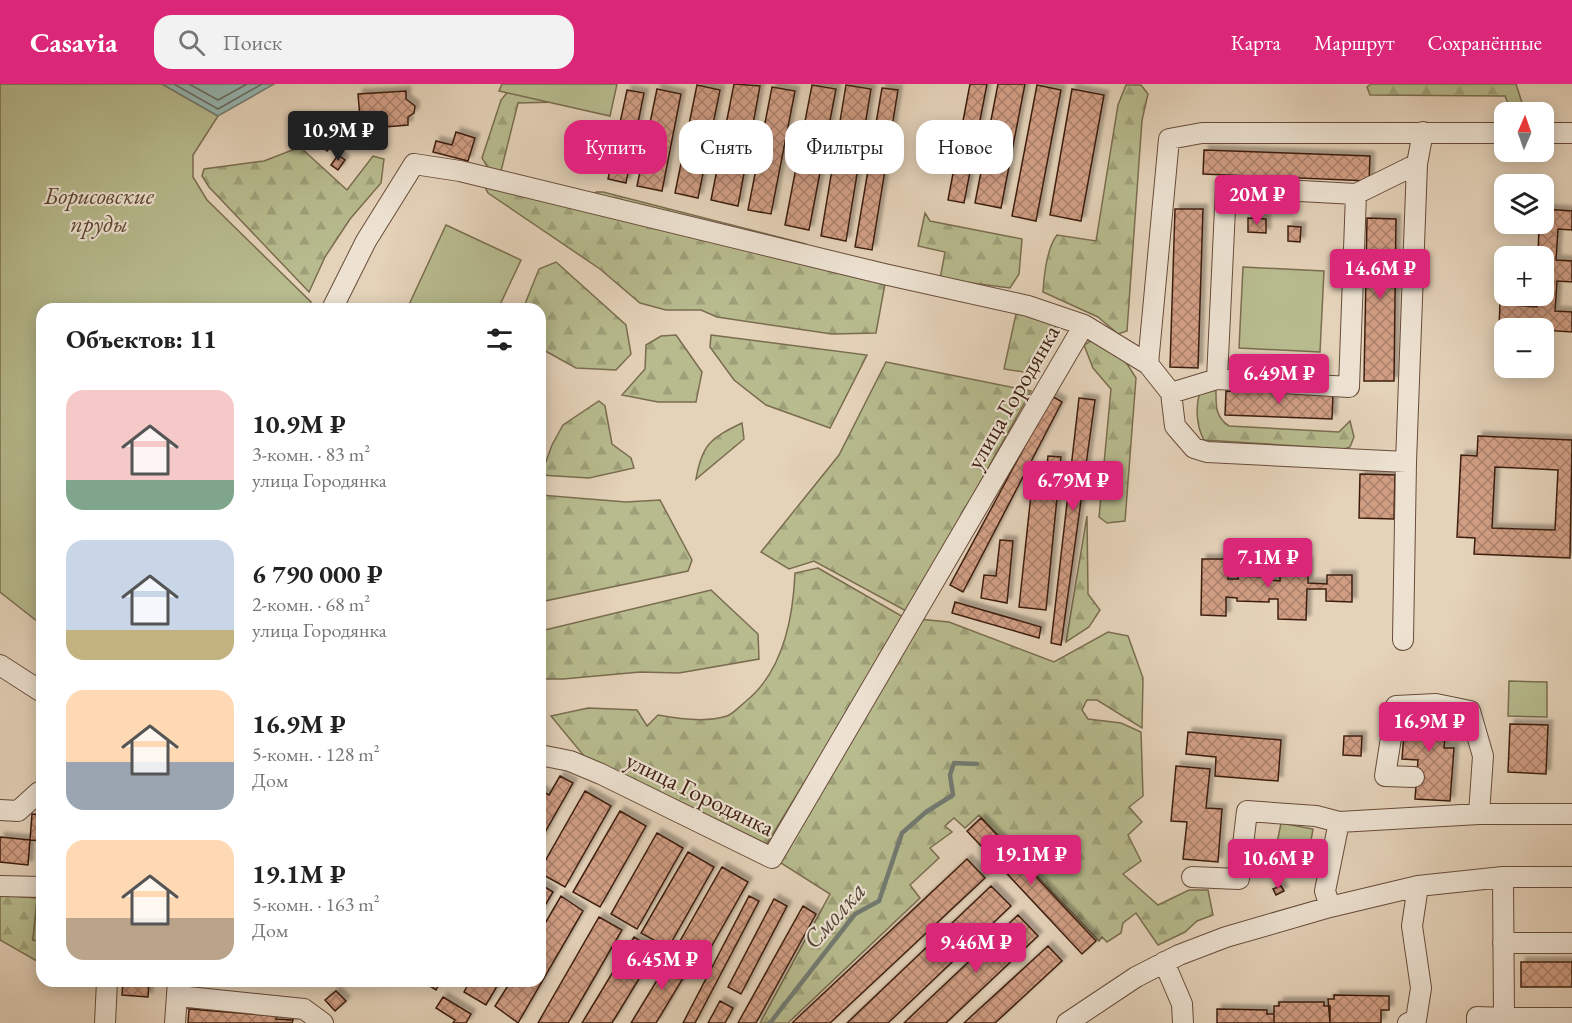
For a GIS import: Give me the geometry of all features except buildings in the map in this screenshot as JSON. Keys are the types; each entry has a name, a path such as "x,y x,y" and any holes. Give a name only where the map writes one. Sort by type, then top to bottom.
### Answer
{"street":[{"path":"1403,640 1406,462 1417,164 1423,132"},
{"path":"1148,364 1169,139 1202,133 1494,133"},
{"path":"1554,133 1572,133"},
{"name":"улица Городянка","path":"335,303 412,158 884,274 1028,306 1084,326 771,858 602,774 570,761 546,756"},
{"path":"1217,379 1226,187 1356,194 1417,164"},
{"path":"1171,393 1217,379 1349,387 1356,194"},
{"path":"1084,326 1148,364 1171,393 1175,426 1194,448 1208,452 1406,462"},
{"path":"0,665 36,688"},
{"path":"1414,777 1385,776 1396,706 1436,704 1470,711 1483,756 1479,814"},
{"path":"0,810 18,811 36,795"},
{"path":"1192,877 1239,879 1248,811 1316,816 1339,822 1479,814 1572,814"},
{"path":"1330,907 1325,891 1339,822"},
{"path":"1067,1023 1136,977 1164,962 1226,937 1330,907 1418,886 1503,878 1572,877"},
{"path":"1503,878 1504,1018"},
{"path":"0,886 36,887"},
{"path":"1408,1023 1416,1020 1421,988 1412,926 1418,886"},
{"path":"1503,943 1572,943"},
{"path":"1164,962 1182,1004 1183,1023"},
{"path":"105,1023 107,987"},
{"path":"175,1023 178,988 304,1009 323,1023"},
{"path":"1477,1023 1477,1017 1535,1021 1572,1018"}],"green space":[{"name":"Борисовские пруды","path":"0,84 162,84 218,116 193,155 193,177 207,200 311,302 36,303 36,620 0,592"},
{"path":"502,84 617,84 610,116 499,91"},
{"path":"514,84 559,102 518,103 500,175 491,173 482,158 501,100"},
{"path":"1371,84 1516,84 1522,102 1507,102 1505,96 1370,95 1367,87"},
{"path":"1126,85 1141,85 1148,94 1142,120 1127,331 1118,334 1098,317 1043,292 1048,254 1057,235 1096,241 1118,105"},
{"path":"300,147 347,190 373,156 384,159 381,183 350,219 325,257 309,292 209,187 202,176 204,169 264,161"},
{"path":"484,185 885,284 876,333 832,334 717,317 701,310 666,310 640,303 600,269 488,193"},
{"path":"596,192 806,244 805,249 592,197"},
{"path":"925,213 930,221 1022,239 1019,274 1010,288 940,279 945,252 918,246"},
{"path":"446,225 521,260 501,303 410,303"},
{"path":"556,262 626,325 631,354 616,370 576,368 546,351 546,303 525,303 539,269"},
{"path":"1243,267 1324,271 1320,352 1239,348"},
{"path":"1016,314 1057,323 1030,373 1004,369"},
{"path":"676,335 702,372 696,402 658,402 622,395 645,369 646,345 661,336"},
{"path":"711,335 867,355 830,428 766,405 734,380 710,347"},
{"path":"1094,339 1119,351 1136,378 1125,521 1107,523 1099,517 1111,389 1093,368 1084,345"},
{"path":"886,362 1031,391 908,612 814,561 789,569 761,552 839,455"},
{"path":"1208,387 1216,391 1216,406 1219,415 1229,426 1339,432 1350,421 1354,437 1350,447 1344,449 1204,440 1199,428 1197,408 1201,389"},
{"path":"599,401 605,406 612,444 631,458 634,468 589,478 546,475 546,461 563,425"},
{"path":"742,423 744,439 696,479 705,450 715,438"},
{"path":"546,495 626,502 660,500 692,560 688,571 546,601"},
{"path":"1087,516 1088,594 1100,610 1089,627 1066,642"},
{"path":"818,568 905,618 763,850 584,756 551,716 588,708 637,710 647,726 658,715 701,720 729,715 758,690 769,676 777,660 792,609 795,573"},
{"path":"711,590 758,634 759,659 679,673 640,672 546,679 546,630"},
{"path":"918,619 949,622 1054,662 1108,632 1128,636 1143,678 1142,728 1097,700 1087,700 1082,710 1088,719 1121,723 1141,732 1143,796 1129,807 1142,822 1128,835 1141,861 1123,874 1158,905 1189,890 1208,890 1213,915 1197,921 1185,932 1158,945 1136,913 1123,923 1121,933 1107,942 1102,937 1099,941 979,815 965,828 954,818 945,826 952,832 930,848 939,858 910,885 920,898 788,1023 760,1023 830,894 781,863"},
{"path":"1509,681 1547,682 1547,717 1508,716"},
{"path":"1281,823 1313,829 1307,864 1274,858"},
{"path":"0,895 36,898 33,940 36,940 36,961 0,940"},
{"path":"36,912 36,940 33,940"}],"water":[{"path":"162,84 274,84 218,116"}],"waterway":[{"name":"Смолка","path":"770,1023 855,914 879,901 902,833 926,812 953,795 950,775 954,763 977,764"}]}
